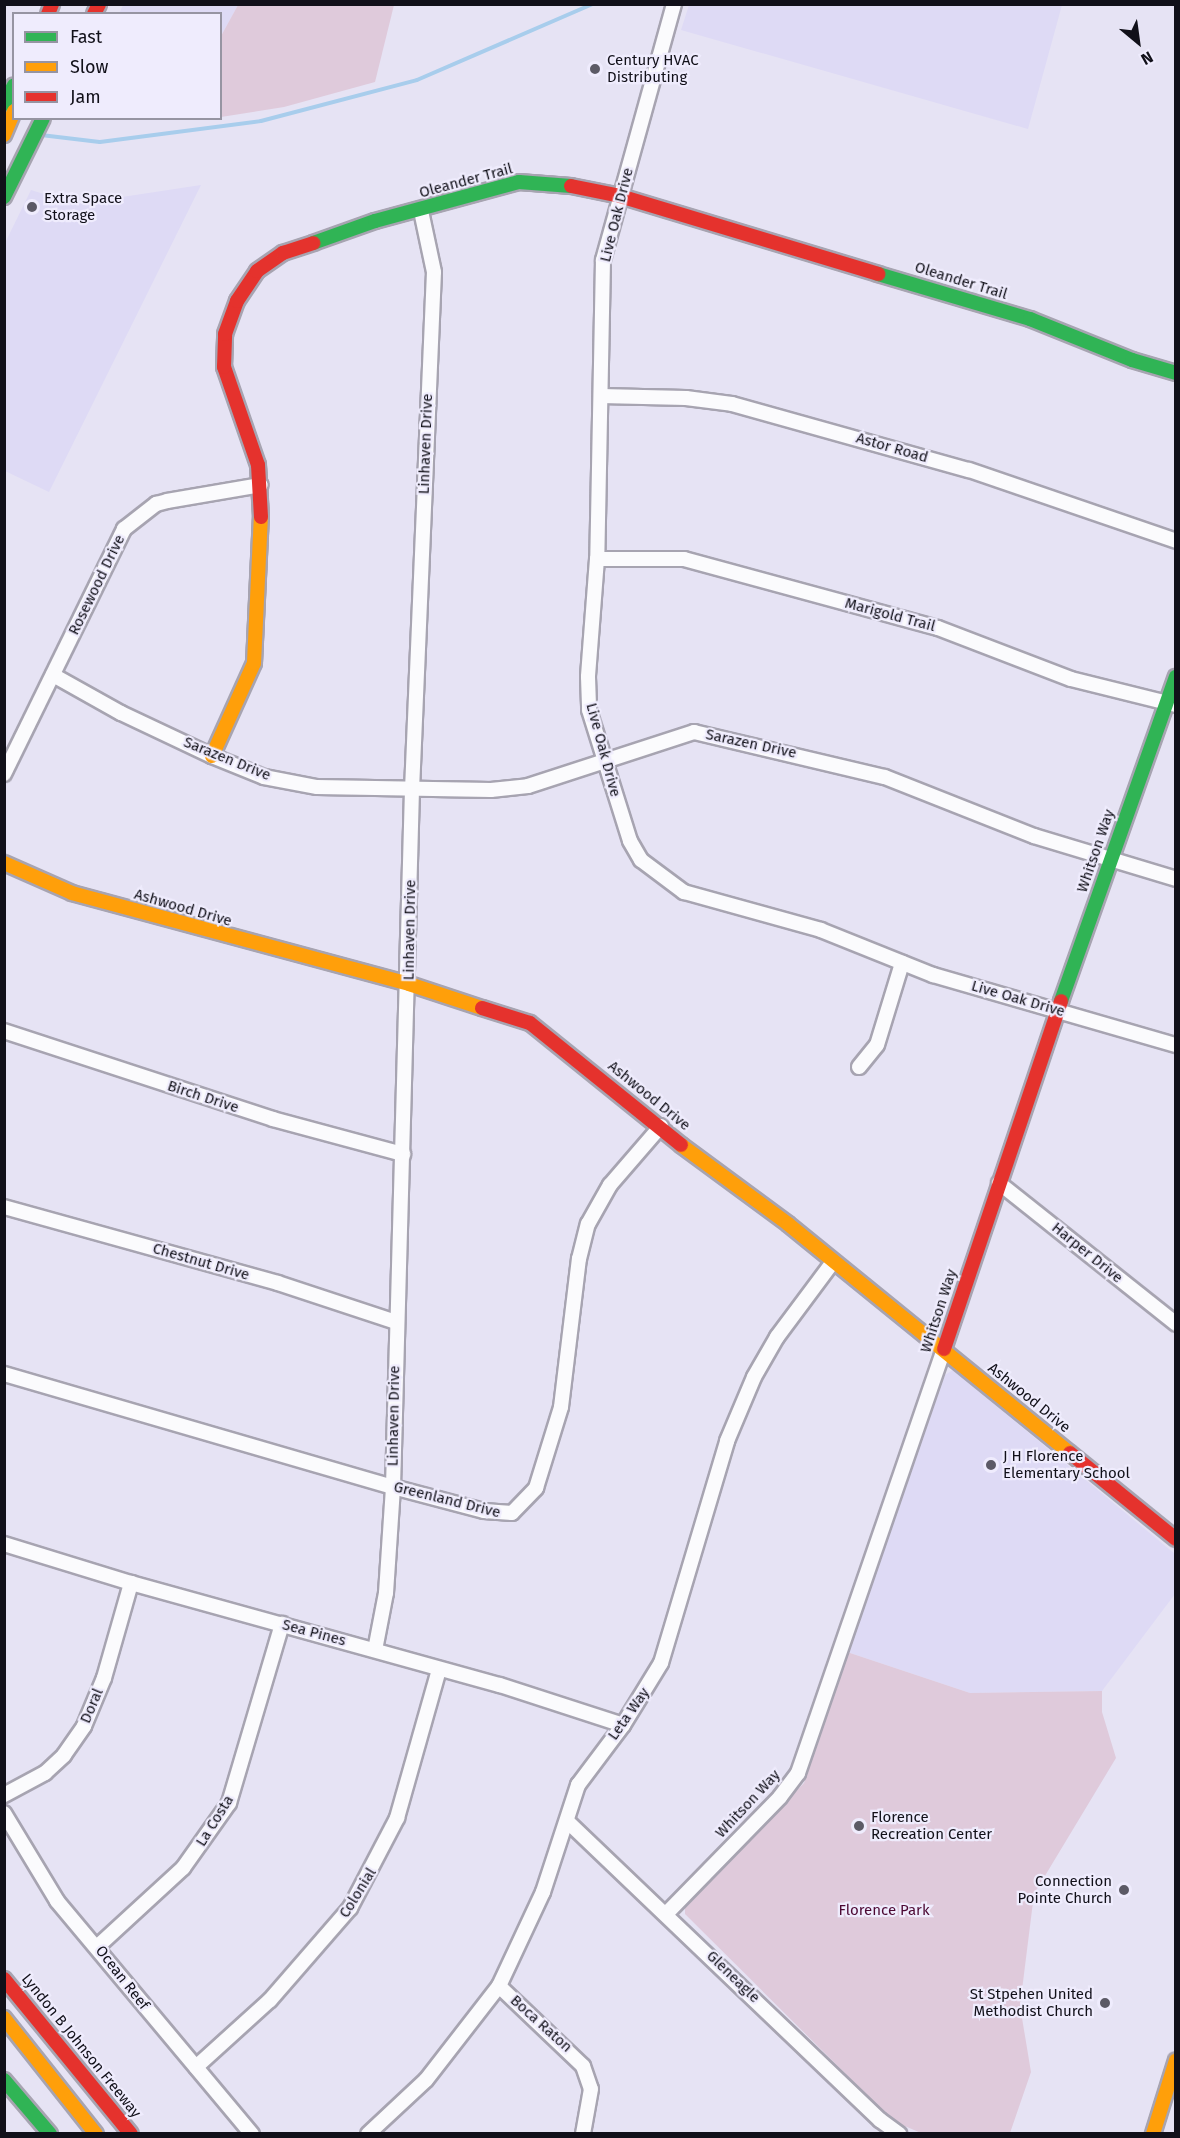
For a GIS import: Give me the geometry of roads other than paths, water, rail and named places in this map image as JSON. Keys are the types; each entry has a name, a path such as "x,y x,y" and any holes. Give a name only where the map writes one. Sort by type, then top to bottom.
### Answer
{"main road":[{"path":"4,104 12,89"},
{"path":"4,135 12,116"},
{"path":"4,197 42,120"},
{"name":"Oleander Trail","path":"212,756 254,663 260,618 261,485 258,465 224,367 225,334 237,302 257,272 283,254 375,221 421,211 519,182 556,183 620,196 1030,319 1132,360 1176,373"},
{"name":"Whitson Way","path":"944,1349 1060,1010 1109,858 1171,704 1176,677"},
{"name":"Ashwood Drive","path":"4,863 64,889 158,919 409,984 530,1023 944,1349 1176,1539"},
{"name":"Lyndon B Johnson Freeway","path":"4,1979 131,2133"},
{"path":"4,2018 96,2133"},
{"path":"1153,2133 1176,2060"},
{"path":"4,2080 50,2133"}],"street":[{"name":"Live Oak Drive","path":"674,4 603,260 597,559 588,677 589,710 606,760 620,814 641,860 684,892 821,930 902,963 1176,1045"},
{"name":"Linhaven Drive","path":"375,1650 386,1593 393,1487 396,1322 409,984 412,790 434,272 421,211"},
{"name":"Astor Road","path":"601,396 686,398 732,404 969,470 1176,541"},
{"name":"Rosewood Drive","path":"4,774 124,529 166,501 261,485"},
{"name":"Marigold Trail","path":"597,559 684,559 938,628 1071,679 1171,704"},
{"name":"Sarazen Drive","path":"53,675 121,713 212,756 264,777 316,787 412,790 528,786 694,732 723,736 885,777 1034,836 1176,879"},
{"path":"859,1067 877,1045 902,963"},
{"name":"Birch Drive","path":"4,1031 273,1119 404,1154"},
{"name":"Greenland Drive","path":"4,1374 393,1487 504,1515 530,1498 561,1407 582,1241 610,1185 661,1126"},
{"name":"Harper Drive","path":"999,1183 1176,1324"},
{"name":"Chestnut Drive","path":"4,1207 278,1283 396,1322"},
{"name":"Leta Way","path":"368,2133 426,2080 499,1986 526,1936 578,1785 623,1725 661,1663 727,1441 754,1377 777,1337 833,1262"},
{"name":"Whitson Way","path":"666,1914 780,1797 798,1773 944,1349"},
{"name":"Sea Pines","path":"4,1544 131,1583 375,1650 623,1725"},
{"name":"Doral","path":"4,1795 45,1773 64,1755 84,1726 104,1678 131,1583"},
{"name":"La Costa","path":"97,1947 183,1868 229,1803 282,1624"},
{"name":"Colonial","path":"196,2067 270,2000 350,1908 397,1818 439,1670"},
{"name":"Ocean Reef","path":"4,1814 57,1900 252,2133"},
{"name":"Gleneagle","path":"567,1821 880,2120 899,2133"},
{"name":"Boca Raton","path":"499,1986 583,2066 591,2089 583,2133"}],"waterway":[{"path":"41,135 100,142 261,121 417,80 593,4"}],"place":[{"name":"Century HVAC Distributing","path":"595,69"},
{"name":"Extra Space Storage","path":"32,207"},
{"name":"J H Florence Elementary School","path":"991,1465"},
{"name":"Florence Recreation Center","path":"859,1826"},
{"name":"Connection Pointe Church","path":"1124,1890"},
{"name":"St Stpehen United Methodist Church","path":"1105,2003"}],"park label":[{"name":"Florence Park","path":"884,1911"}]}
